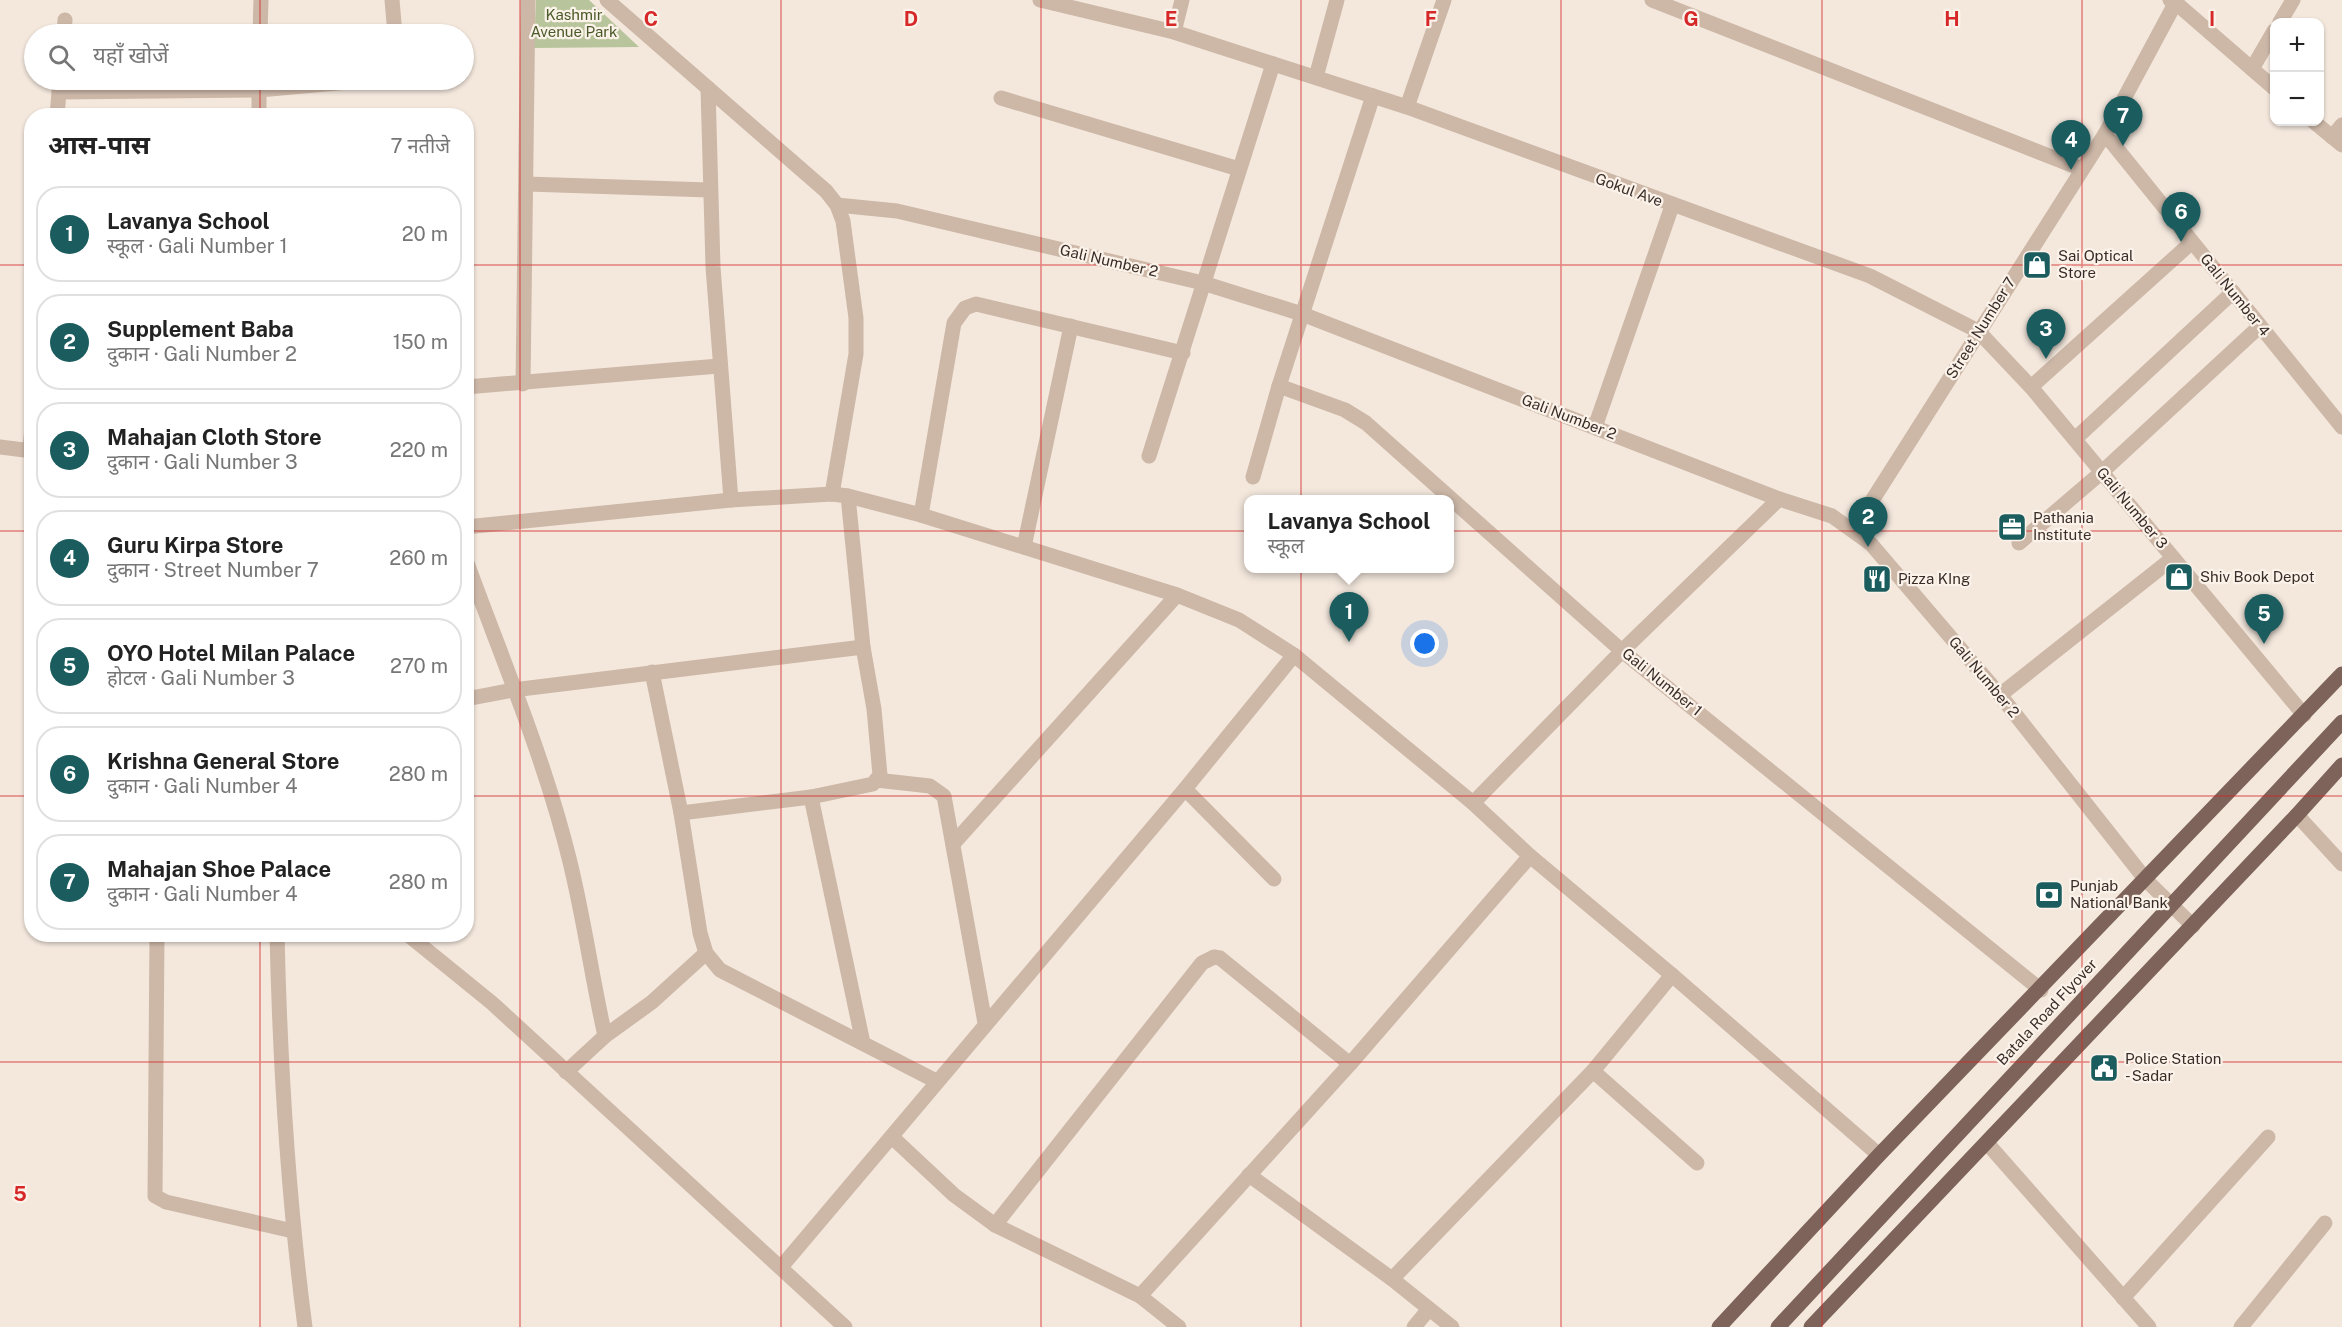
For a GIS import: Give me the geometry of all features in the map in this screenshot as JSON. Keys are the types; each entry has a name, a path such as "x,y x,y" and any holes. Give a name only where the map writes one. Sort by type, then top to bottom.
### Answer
{"main road":[{"path":"1719,1327 1879,1155 2041,990 2342,674"},
{"name":"Batala Road Flyover","path":"1778,1327 2342,722"},
{"path":"1811,1327 2297,816 2342,765"}],"street":[{"path":"260,24 261,0"},
{"path":"392,0 394,24"},
{"path":"523,384 528,0"},
{"path":"607,0 826,190 837,205 843,221 856,318 856,354 832,494"},
{"name":"Gokul Ave","path":"1040,0 1080,4 1407,107 1672,206 1870,276 1978,331"},
{"path":"1174,32 1182,0"},
{"path":"1316,77 1337,0"},
{"path":"1407,107 1444,0"},
{"path":"1652,0 2082,169"},
{"path":"2282,18 2293,0"},
{"path":"2174,1 2270,85"},
{"name":"Street Number 7","path":"1854,529 1978,331 2106,134 2174,1"},
{"path":"2252,69 2270,38"},
{"path":"1149,456 1274,64"},
{"path":"708,88 709,190 719,366 731,500"},
{"path":"58,108 59,90"},
{"path":"259,90 259,108"},
{"path":"1253,477 1279,386 1373,96"},
{"path":"1001,98 1239,169"},
{"path":"2321,126 2338,136"},
{"name":"Gali Number 4","path":"2106,134 2342,427"},
{"path":"527,184 709,190"},
{"name":"Gali Number 2","path":"837,205 897,211 1203,283 1302,314 1779,499 1832,516 1854,529 1871,544 2000,695 2146,880 2193,926"},
{"path":"1595,427 1672,206"},
{"path":"2031,387 2192,242"},
{"path":"2075,439 2233,292"},
{"path":"921,515 954,323 965,308 976,304 1183,353"},
{"path":"1024,547 1071,326"},
{"path":"2019,543 2102,472 2260,326"},
{"name":"Gali Number 3","path":"1978,331 2031,387 2304,715"},
{"path":"474,387 719,366"},
{"name":"Gali Number 1","path":"1279,386 1345,410 1366,423 1447,495"},
{"path":"0,447 24,450"},
{"path":"474,526 731,500 832,494 921,515 1177,595 1239,620 1294,655 1473,803 1530,856 1672,975 1879,1155"},
{"path":"681,813 811,797 873,784 876,780 881,767 863,647 848,496"},
{"path":"1473,803 1622,651 1779,499"},
{"name":"Gali Number 1","path":"1454,501 1622,651 2041,990"},
{"path":"2000,695 2173,558"},
{"path":"474,582 546,777 570,861 605,1036"},
{"path":"953,844 1177,595"},
{"path":"474,697 513,690 863,647"},
{"path":"782,1266 1185,789 1294,655"},
{"path":"652,672 681,813 706,953 720,970 936,1081"},
{"path":"876,780 930,786 944,796 986,1023"},
{"path":"1185,789 1274,879"},
{"path":"811,797 862,1043"},
{"path":"2297,816 2342,864"},
{"path":"1140,1296 1350,1064 1530,856"},
{"path":"158,942 156,1196 166,1202 293,1231"},
{"path":"277,942 279,1044 293,1231 305,1327"},
{"path":"417,942 492,1003 782,1266 845,1327"},
{"path":"566,1072 605,1036 652,1002 706,953"},
{"path":"995,1225 1195,972 1208,959 1220,958 1350,1064"},
{"path":"1392,1279 1593,1071 1672,975"},
{"path":"1593,1071 1697,1163"},
{"path":"892,1137 954,1195 995,1225 1140,1296 1179,1327"},
{"path":"2123,1298 2268,1137"},
{"path":"1987,1143 2149,1327"},
{"path":"1249,1175 1392,1279 1452,1327"},
{"path":"2241,1327 2325,1223"},
{"path":"1414,1327 1429,1309"}],"green space":[{"name":"Kashmir Avenue Park","path":"536,0 589,0 639,47 534,48"}],"place":[{"name":"Mahajan Shoe Palace","path":"2123,146"},
{"name":"Guru Kirpa Store","path":"2071,170"},
{"name":"Krishna General Store","path":"2181,242"},
{"name":"Sai Optical Store","path":"2037,265"},
{"name":"Mahajan Cloth Store","path":"2046,359"},
{"name":"Pathania Institute","path":"2012,527"},
{"name":"Supplement Baba","path":"1868,547"},
{"name":"Shiv Book Depot","path":"2179,577"},
{"name":"Pizza KIng","path":"1877,579"},
{"name":"Lavanya School","path":"1349,642"},
{"name":"OYO Hotel Milan Palace","path":"2264,644"},
{"name":"Punjab National Bank","path":"2049,895"},
{"name":"Police Station - Sadar","path":"2104,1068"}]}
